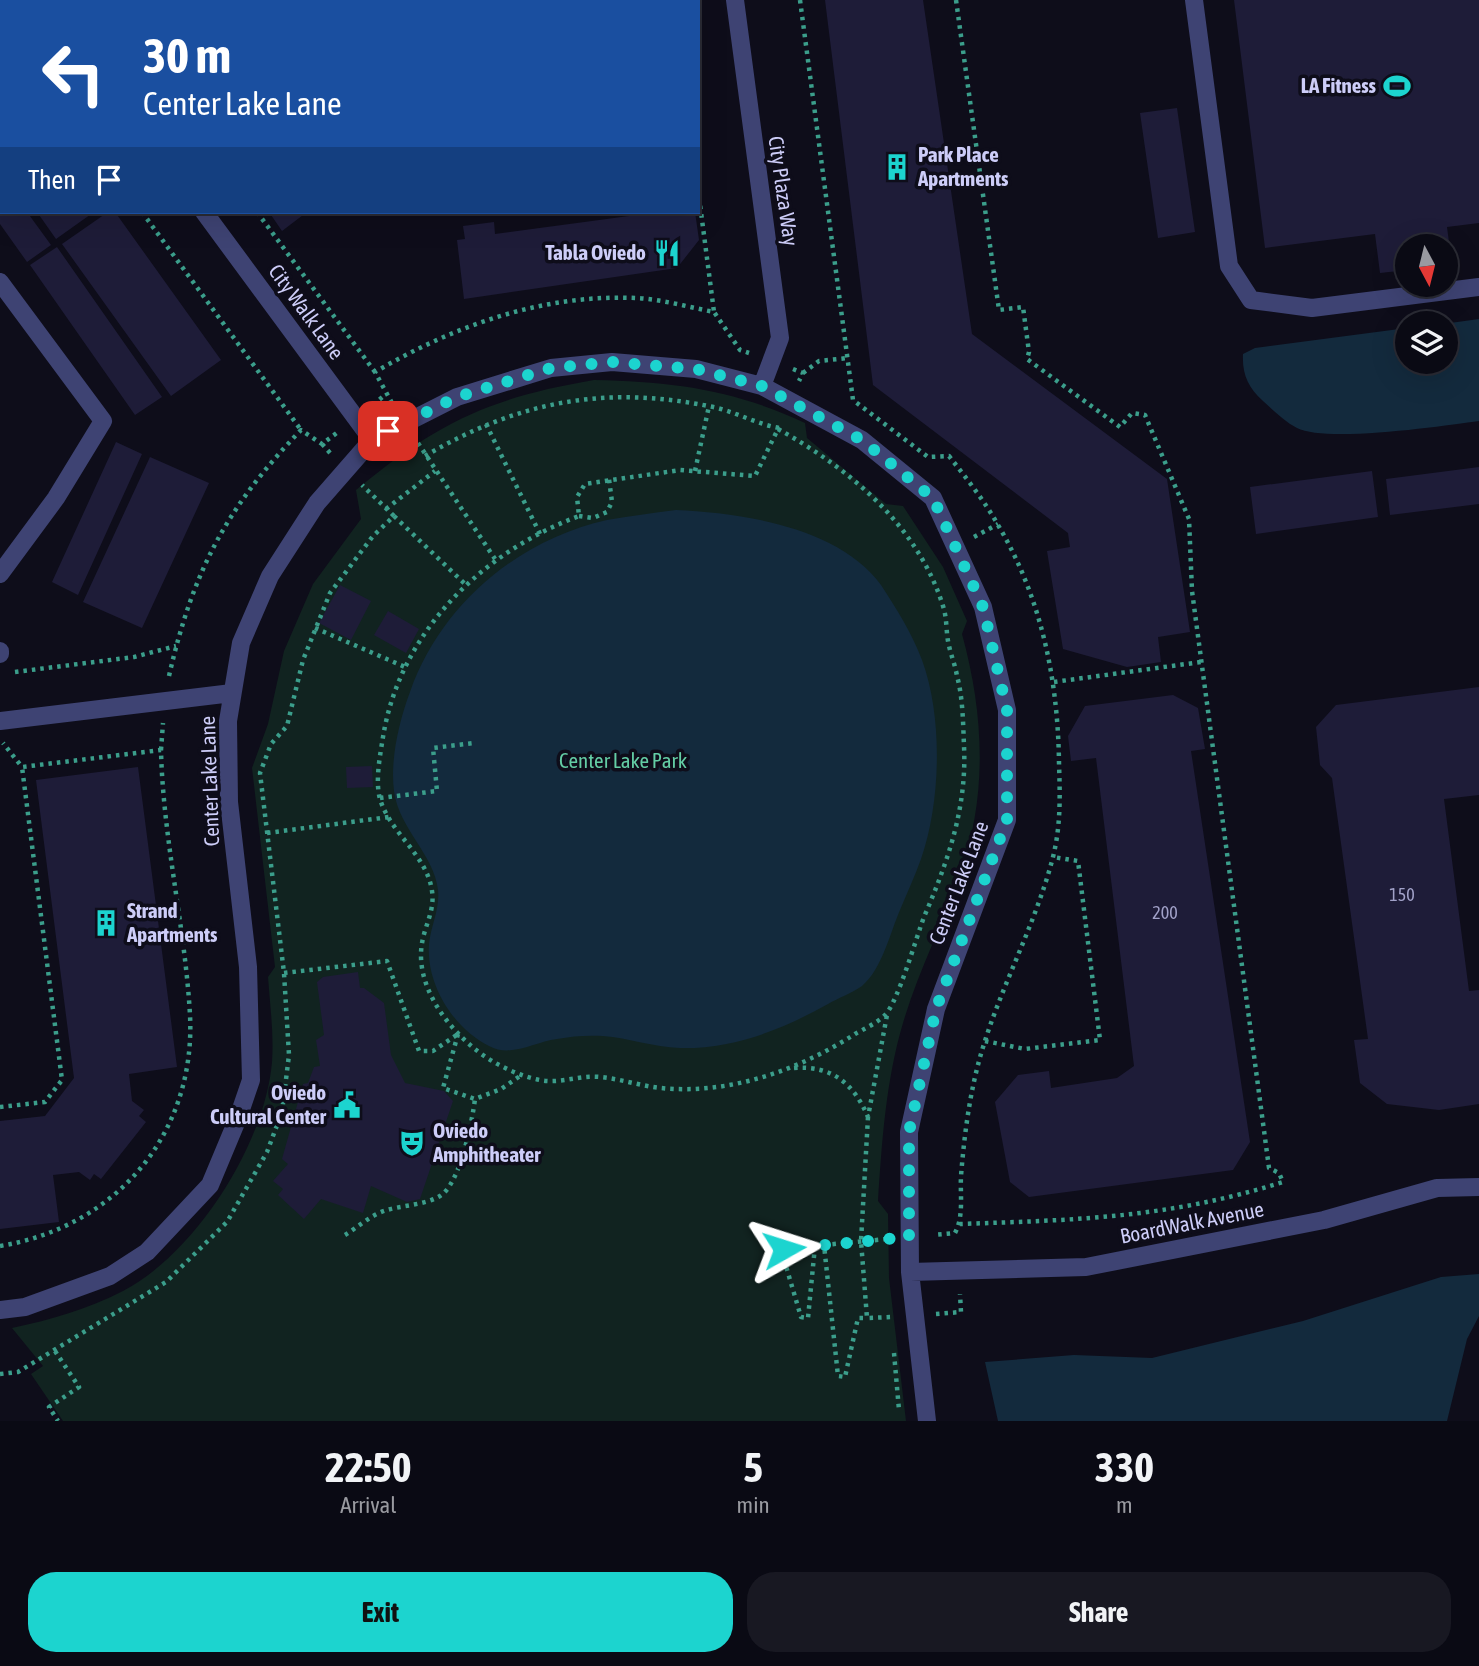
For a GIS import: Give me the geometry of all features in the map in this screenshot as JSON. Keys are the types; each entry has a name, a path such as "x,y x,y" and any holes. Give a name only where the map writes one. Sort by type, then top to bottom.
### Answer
{"street":[{"name":"City Plaza Way","path":"735,0 780,338 762,386"},
{"path":"1194,0 1229,266 1251,300 1312,308 1479,287"},
{"name":"City Walk Lane","path":"205,214 372,440"},
{"path":"0,282 103,421 56,498 0,574"},
{"name":"Center Lake Lane","path":"0,1310 25,1307 110,1276 147,1252 210,1185 239,1118 251,1080 248,967 229,802 228,721 241,643 270,576 317,503 372,440 457,397 551,368 612,362 696,369 762,386 862,440 933,498 983,607 1007,710 1007,820 936,1009 909,1132 909,1272 927,1421"},
{"path":"0,722 232,692"},
{"name":"BoardWalk Avenue","path":"909,1272 1086,1267 1324,1220 1437,1188 1479,1187"}],"path":[{"path":"800,0 853,400 928,457 949,456 998,524 1034,600 1054,682 1062,800 1052,857 985,1041 967,1124 960,1224 956,1233 860,1241 784,1249 783,1256 801,1318 808,1318 815,1246"},
{"path":"956,0 999,310 1023,307 1029,352 1027,359 1120,427 1132,413 1145,415 1189,519 1192,591 1269,1168 1279,1173 1283,1182 1198,1206 1139,1216 960,1224"},
{"path":"700,205 714,312 740,350"},
{"path":"143,214 301,430 322,444 386,394 375,372 258,214"},
{"path":"375,372 447,334 480,321 543,305 636,298 714,312"},
{"path":"803,373 819,361 848,358"},
{"path":"495,559 425,456 486,424 539,407 608,396 660,398 709,406 778,429 840,468 887,511 933,579 945,610 949,644 958,679 965,753 959,822 950,855 887,1014 868,1117 860,1241 867,1318"},
{"path":"695,471 709,406"},
{"path":"486,424 540,534"},
{"path":"579,516 579,490 585,484 609,479 695,471 755,476 778,429"},
{"path":"0,1246 58,1231 114,1196 138,1172 170,1122 182,1088 190,1016 162,790 161,750 165,701 176,646 201,569 246,492 301,430"},
{"path":"386,509 435,471"},
{"path":"609,479 612,502 607,512 593,517 579,516 540,534 495,559 465,584 439,613 405,667 386,720 380,761 380,798 389,817 430,880 433,907 422,942 423,971 437,1008 458,1034 484,1057 524,1074 551,1081 590,1076 663,1088 696,1088 735,1083 791,1069 822,1054 887,1014"},
{"path":"394,516 465,584"},
{"path":"315,628 405,667"},
{"path":"13,672 134,657 176,646"},
{"path":"1054,682 1201,662"},
{"path":"0,739 22,767 62,1080 45,1102 0,1107"},
{"path":"380,798 438,791 433,748 474,743"},
{"path":"22,767 161,750"},
{"path":"267,833 389,817"},
{"path":"985,1041 1025,1049 1100,1040 1078,861 1052,857"},
{"path":"284,973 387,961 419,1051 433,1051 458,1034"},
{"path":"458,1034 457,1048 443,1088 475,1099 513,1082 524,1074"},
{"path":"791,1069 823,1069 839,1077 851,1087 868,1117"},
{"path":"345,1235 384,1210 441,1196 450,1186 458,1165 472,1121 475,1099"},
{"path":"824,1245 838,1376 845,1377 858,1318 891,1317"},
{"path":"55,1351 79,1387 49,1407 58,1421"}],"green space":[{"name":"Center Lake Park","path":"594,380 677,386 727,395 778,411 805,423 807,438 886,504 903,506 943,567 967,621 962,634 975,694 980,754 975,814 960,874 903,1023 889,1089 881,1156 878,1201 888,1214 889,1278 906,1421 63,1421 31,1374 43,1366 12,1328 69,1313 123,1291 150,1274 176,1251 222,1193 256,1127 267,1094 272,1062 268,977 275,967 252,768 268,724 284,651 313,584 361,519 356,490 413,447 466,416 524,395"}],"water":[{"path":"1479,319 1479,421 1358,434 1312,432 1297,428 1275,412 1253,391 1245,374 1243,354 1255,348 1395,330 1395,374 1458,374 1458,322"},
{"path":"676,510 730,515 788,527 841,549 863,565 881,585 918,650 934,707 936,786 933,812 921,859 885,950 869,979 854,991 793,1022 757,1036 700,1047 680,1048 613,1037 574,1036 514,1050 497,1049 476,1038 453,1016 437,989 432,974 429,944 438,904 438,890 430,865 402,817 394,791 394,754 406,703 423,661 441,632 462,605 486,581 513,561 542,543 574,530 607,520"},
{"path":"1479,1274 1479,1316 1467,1339 1447,1421 998,1421 985,1362 1074,1355 1152,1358 1303,1321 1441,1277"}],"building":[{"name":"Park Place Apartments","path":"825,0 923,0 972,334 1167,479 1190,632 1158,637 1161,662 1127,667 1063,649 1047,551 1070,547 1068,533 873,385"},
{"path":"1234,0 1479,0 1479,223 1447,227 1448,234 1395,234 1395,271 1380,273 1375,234 1265,248"},
{"path":"1177,108 1195,232 1158,238 1140,113"},
{"path":"0,214 28,214 51,245 27,262 0,224"},
{"path":"38,214 91,214 56,239"},
{"path":"105,214 116,214 221,360 171,396 62,244"},
{"path":"270,214 304,214 282,231"},
{"path":"695,214 699,240 677,268 464,299 457,240 465,239 463,226 494,222 495,234 629,216"},
{"path":"57,247 162,397 135,415 30,265"},
{"path":"116,442 142,454 78,595 52,582"},
{"path":"150,457 209,483 142,628 83,602"},
{"path":"1479,467 1479,504 1390,515 1386,479"},
{"path":"1372,471 1378,517 1256,534 1250,487"},
{"path":"340,585 371,601 351,640 319,623"},
{"path":"388,611 419,629 406,653 374,635"},
{"path":"1479,687 1479,795 1444,799 1469,991 1479,990 1479,1104 1439,1110 1387,1104 1360,1083 1354,1040 1368,1039 1332,778 1320,765 1316,727 1336,705"},
{"path":"1173,695 1198,708 1205,749 1191,751 1250,1142 1233,1170 1029,1197 1010,1182 995,1102 1018,1075 1049,1071 1051,1088 1117,1078 1134,1066 1096,758 1071,761 1068,736 1085,706"},
{"path":"372,766 373,787 347,788 346,767"},
{"name":"Strand Apartments","path":"138,767 177,1067 129,1074 132,1101 144,1110 139,1116 146,1122 101,1179 94,1174 90,1180 79,1172 53,1175 59,1222 0,1229 0,1121 45,1116 74,1078 36,780"},
{"name":"Oviedo Cultural Center","path":"358,972 360,988 364,988 384,1003 391,1055 405,1083 444,1091 453,1101 420,1199 407,1202 371,1186 363,1213 321,1199 304,1219 278,1195 283,1189 273,1181 288,1164 282,1159 303,1084 308,1083 314,1067 320,1066 316,1040 324,1035 317,982 323,977"}],"place":[{"name":"LA Fitness","path":"1397,86"},
{"name":"Park Place Apartments","path":"897,167"},
{"name":"Tabla Oviedo","path":"667,253"},
{"name":"Strand Apartments","path":"106,923"},
{"name":"Oviedo Cultural Center","path":"347,1105"},
{"name":"Oviedo Amphitheater","path":"412,1143"}],"route":[{"path":"388,431 457,397 551,368 612,362 696,369 762,386 862,440 933,498 983,607 1007,710 1007,820 936,1009 909,1132 909,1237 784,1249"}]}
